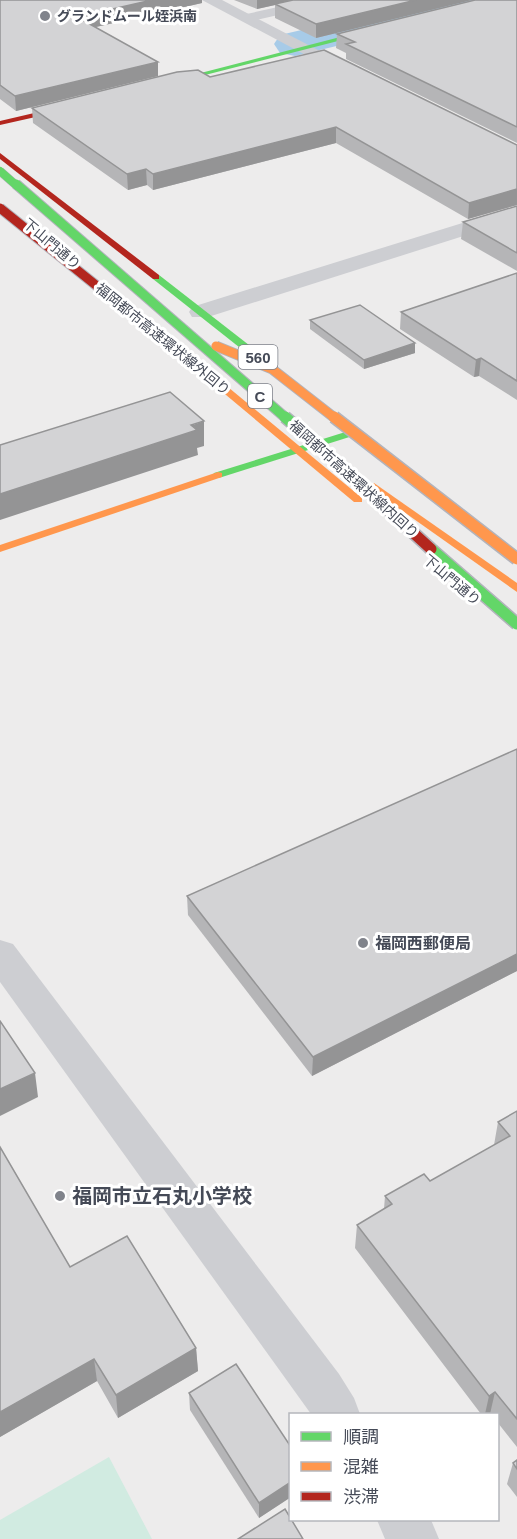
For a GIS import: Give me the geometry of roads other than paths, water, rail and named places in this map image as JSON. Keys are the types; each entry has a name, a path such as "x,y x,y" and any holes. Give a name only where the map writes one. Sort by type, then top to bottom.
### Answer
{"main road":[{"path":"142,89 292,54 302,47 390,26"},
{"path":"0,123 97,100"},
{"name":"560","path":"0,155 517,558"},
{"name":"福岡都市高速環状線内回り","path":"0,171 319,446 470,585 517,624"},
{"name":"下山門通り","path":"0,201 517,634"},
{"name":"福岡都市高速環状線外回り","path":"0,208 302,451 517,634"},
{"path":"125,309 273,369 517,558"},
{"path":"0,549 355,432"},
{"path":"319,446 517,588"}],"street":[{"path":"210,0 353,73"},
{"path":"200,312 517,212"},
{"path":"0,954 322,1390 336,1413"},
{"path":"403,1521 414,1539"}],"lane":[{"path":"247,18 308,4 300,0"}],"waterway":[{"path":"295,44 480,0"}],"place":[{"name":"グランドムール姪浜南","path":"45,16"},
{"name":"福岡西郵便局","path":"363,943"},
{"name":"福岡市立石丸小学校","path":"60,1196"}]}
